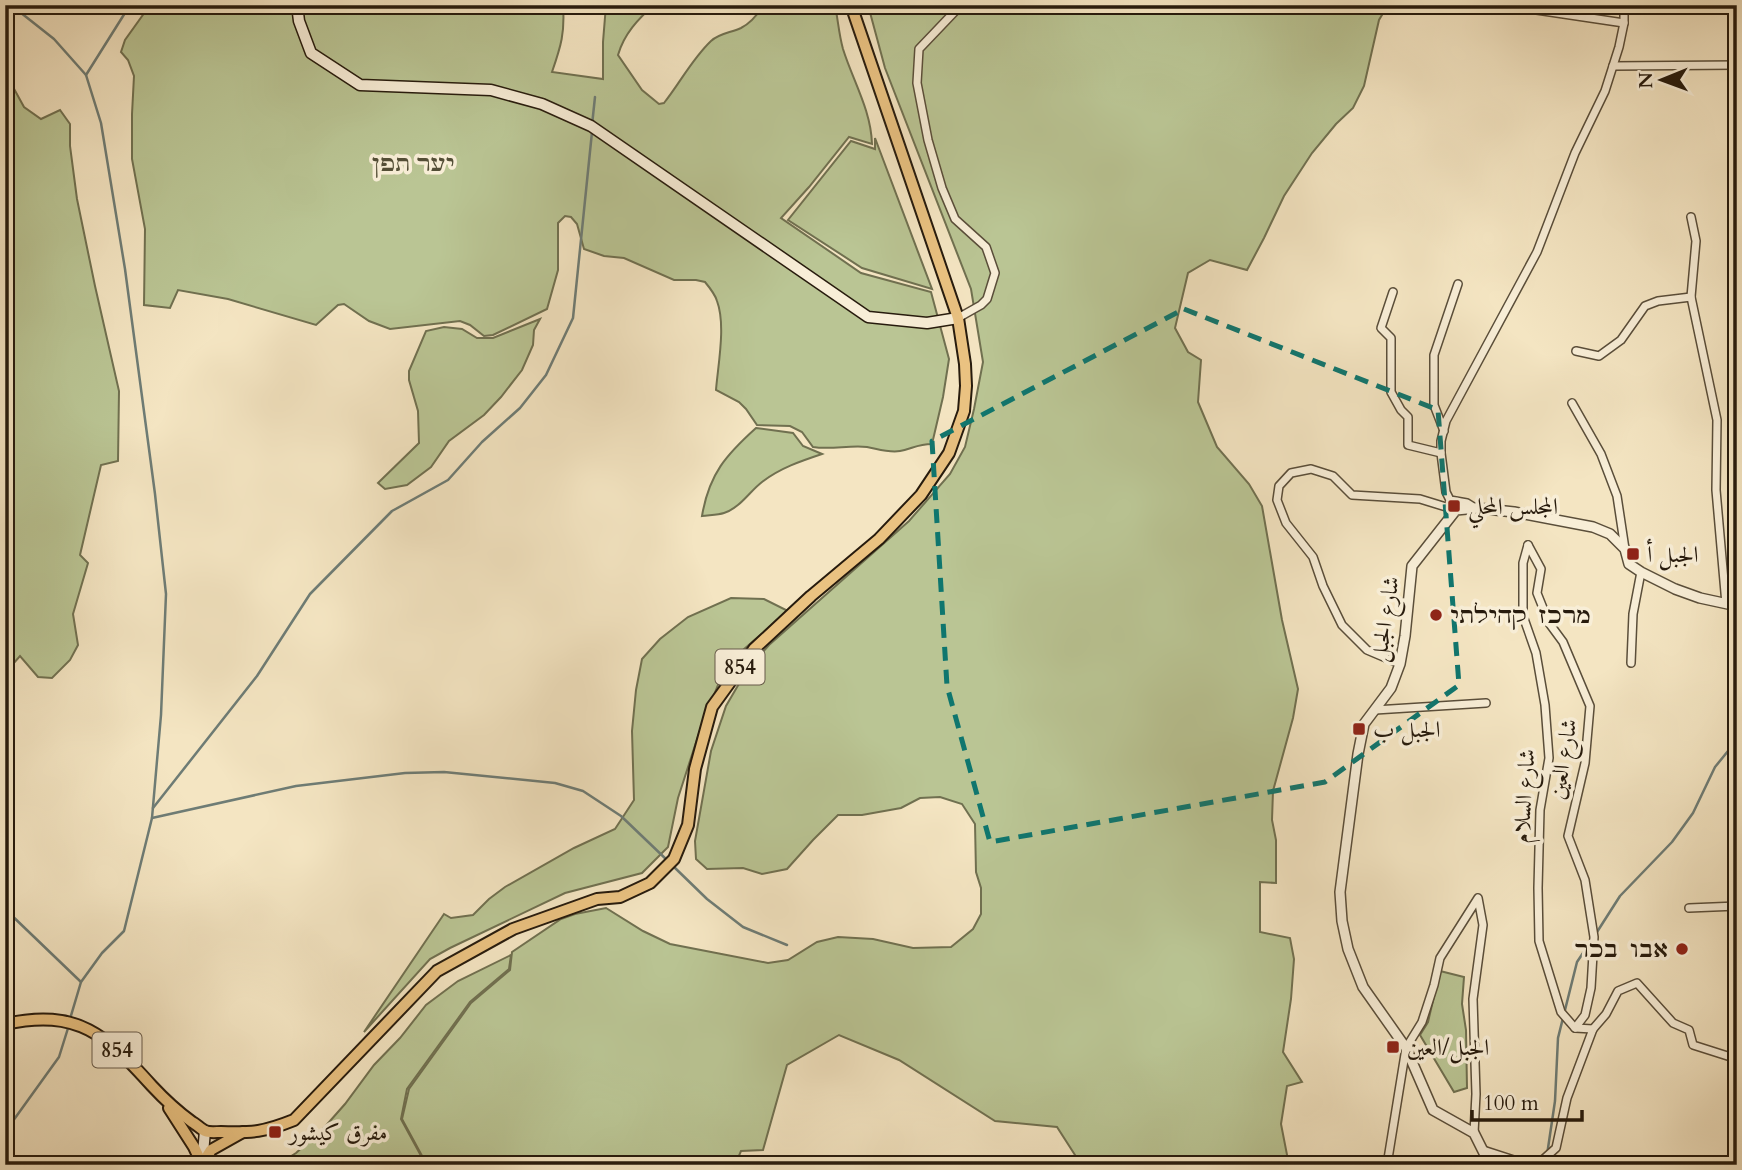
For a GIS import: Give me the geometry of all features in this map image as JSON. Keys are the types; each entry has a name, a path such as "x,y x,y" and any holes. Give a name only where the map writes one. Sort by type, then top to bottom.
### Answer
{"main road":[{"path":"297,5 299,21 311,53 360,85 491,90 542,104 591,126 867,317 927,323 958,318"},
{"name":"854","path":"5,1024 44,1019 83,1026 115,1049 175,1110 205,1131 251,1133 271,1129 293,1120 437,971 513,929 597,899 620,897 650,883 674,859 688,825 695,769 712,707 754,649 811,596 879,539 921,495 949,453 964,411 965,364 958,318 851,5"},
{"path":"162,1097 202,1164"},
{"path":"202,1164 205,1131"},
{"path":"202,1164 211,1150 243,1132"}],"street":[{"path":"958,318 987,299 995,273 986,247 955,219 942,188 928,140 917,83 919,49 961,5"},
{"path":"1450,5 1523,8 1624,23"},
{"path":"1477,509 1467,503 1450,500 1446,492 1441,441 1446,421 1537,252 1575,153 1605,91 1624,23 1624,5"},
{"path":"1613,66 1737,65"},
{"path":"1691,218 1696,241 1691,297 1717,420 1716,491 1726,604"},
{"path":"1444,432 1434,405 1434,355 1458,284"},
{"path":"1393,292 1381,328 1391,338 1391,392 1408,417 1408,445 1441,453"},
{"path":"1576,351 1600,356 1621,340 1646,306 1658,301 1691,297"},
{"path":"1572,403 1601,454 1617,496 1629,564 1675,589 1737,606"},
{"path":"1400,664 1367,650 1342,625 1322,586 1313,557 1286,523 1277,500 1279,486 1291,472 1311,469 1333,476 1352,495 1420,499 1456,510 1514,512 1593,527 1610,534 1625,549"},
{"name":"شارع الجبل","path":"1456,510 1412,566 1400,664 1391,688 1364,724 1340,892 1348,949 1363,987 1406,1048 1433,1110 1474,1133"},
{"name":"شارع العين","path":"1528,545 1542,569 1537,593 1549,623 1563,642 1590,706 1584,763 1568,836 1586,880 1594,937 1589,997 1584,1015 1575,1028"},
{"name":"شارع السلام","path":"1528,545 1522,563 1523,616 1536,653 1545,705 1549,758 1540,810 1539,941 1561,1012 1575,1028"},
{"path":"1631,663 1633,614 1641,572"},
{"path":"1376,710 1486,703"},
{"path":"1387,1165 1406,1048 1422,1021 1440,958 1478,898 1483,925 1473,999 1476,1094 1474,1133 1490,1165"},
{"path":"1689,908 1737,906"},
{"path":"1537,1165 1556,1149 1567,1098 1593,1029 1606,1014 1619,991 1637,983 1673,1023 1689,1030 1693,1045 1737,1059"},
{"path":"1575,1028 1593,1029"},
{"path":"1483,1150 1529,1165"}],"highlighted area":[{"path":"1184,309 1438,410 1459,685 1325,782 990,842 947,686 932,441"}],"green space":[{"name":"יער תפן","path":"150,5 563,5 562,39 552,72 603,79 606,5 654,5 632,27 618,55 642,90 659,104 664,103 711,41 745,26 764,5 835,5 840,38 865,107 872,144 849,137 781,218 861,273 931,292 949,359 932,444 896,451 867,447 820,448 813,447 802,432 790,426 757,425 739,402 716,390 721,345 720,311 716,298 705,282 674,280 624,258 604,256 584,249 577,224 571,217 565,216 558,223 558,270 547,309 493,335 484,336 460,321 390,329 369,321 344,304 338,305 316,325 228,299 178,290 170,308 144,305 145,229 132,159 134,76 128,60 121,52 125,40"},
{"path":"868,5 898,5 921,14 935,14 955,5 1388,5 1379,20 1364,86 1353,108 1312,153 1284,196 1247,270 1210,260 1188,273 1175,328 1188,352 1201,360 1198,402 1217,447 1249,484 1262,506 1282,620 1298,689 1273,791 1276,883 1260,882 1260,932 1290,938 1294,959 1283,1052 1302,1082 1287,1086 1281,1124 1289,1165 1074,1165 1075,1155 1057,1127 995,1121 899,1060 839,1035 787,1065 763,1150 741,1151 735,1165 427,1165 402,1119 409,1089 471,1003 510,970 512,952 561,919 606,908 670,944 768,963 788,960 817,942 838,937 873,939 913,948 951,947 973,929 981,914 981,888 976,872 975,824 962,804 940,797 920,798 901,808 862,815 838,815 787,869 762,874 743,868 707,869 696,859 695,841 711,751 726,706 747,670 769,645 909,521 950,474 965,447 974,409 983,362 971,289 885,68"},
{"path":"5,48 7,76 24,107 41,119 60,110 70,124 77,199 119,391 118,461 101,465 80,555 88,563 73,614 78,645 70,660 52,678 38,677 20,656 5,673"},
{"path":"875,138 932,289 862,268 788,220 851,141 875,149"},
{"path":"540,319 522,370 484,415 449,441 431,467 407,485 385,489 378,483 419,443 418,411 409,371 426,331 444,327 462,329 477,338 493,338"},
{"path":"756,428 793,433 803,446 822,454 791,465 769,477 730,511 702,516 709,488 720,466"},
{"path":"731,598 764,599 788,611 735,657 718,685 678,798 668,847 642,873 565,893 430,959 364,1032 444,914 451,918 473,915 505,887 574,848 615,829 634,800 632,731 642,659 660,639 688,617"},
{"path":"511,955 509,969 470,1002 407,1089 401,1119 426,1165 277,1165 296,1153 323,1129 426,1005 458,981"},
{"path":"1440,971 1464,977 1462,1004 1466,1030 1467,1088 1454,1092 1420,1035 1428,1022"}],"waterway":[{"path":"11,5 54,39 86,75 101,123 125,269 166,594 161,715 152,818 124,931 102,953 81,982 70,1019"},
{"path":"86,75 130,5"},
{"path":"592,125 595,97"},
{"path":"153,808 257,676 310,594 392,511 448,480 482,442 520,408 546,375 573,318 592,132"},
{"path":"1597,932 1620,896 1672,842 1693,813 1715,767 1737,740"},
{"path":"152,818 296,786 405,773 444,772 555,783 583,791 621,816 668,861"},
{"path":"673,866 707,899 743,927 787,945"},
{"path":"5,909 81,982"},
{"path":"1547,1155 1555,1101 1558,1038 1577,962 1591,941"},
{"path":"5,1132 59,1057 69,1025"}],"place":[{"name":"المجلس المحلي","path":"1454,506"},
{"name":"الجبل أ","path":"1633,554"},
{"name":"מרכז קהילתי","path":"1436,615"},
{"name":"الجبل ب","path":"1359,729"},
{"name":"אבו בכר","path":"1682,949"},
{"name":"الجبل/العين","path":"1393,1047"},
{"name":"مفرق كيشور","path":"275,1132"}]}
